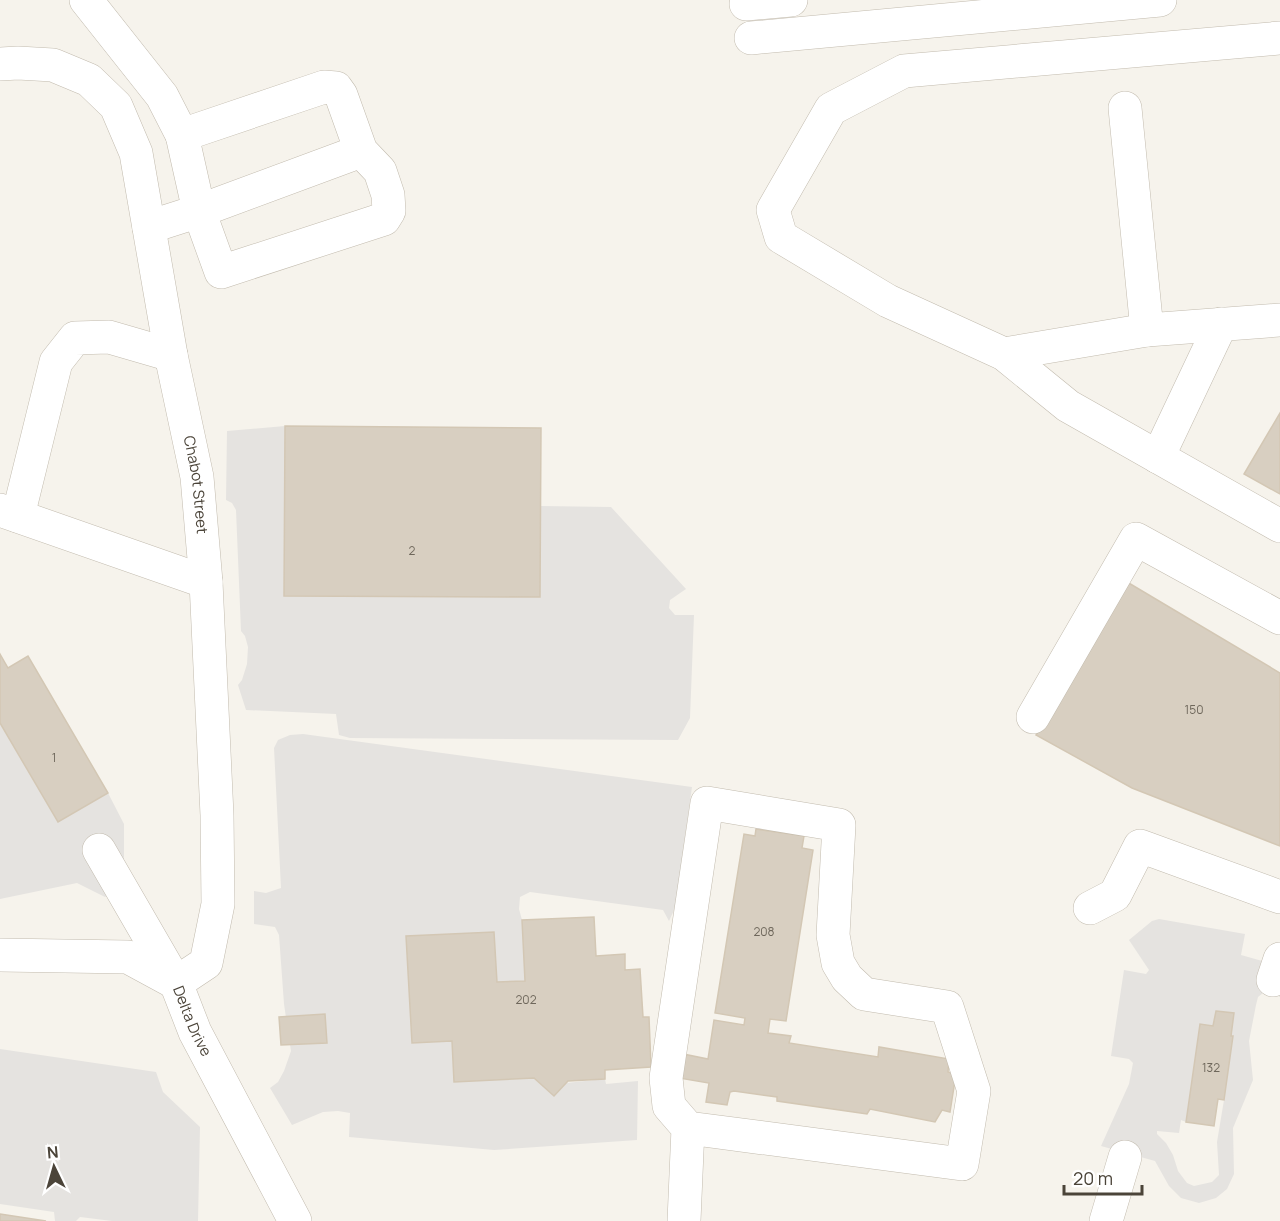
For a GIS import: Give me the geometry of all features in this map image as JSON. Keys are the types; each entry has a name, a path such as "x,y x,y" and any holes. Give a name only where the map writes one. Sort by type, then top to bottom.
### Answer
{"street":[{"path":"86,0 162,96 182,135 199,211 221,272 384,219 389,211 386,187 380,171 361,152 341,94 336,88 324,87 182,135"},
{"path":"746,4 791,0"},
{"path":"751,38 1160,0"},
{"path":"1280,38 904,71 831,109 773,210 782,237 888,301 1004,354 1068,406 1280,526"},
{"name":"Chabot Street","path":"0,64 53,65 89,80 116,106 136,153 171,356 197,477 207,582 217,815 218,904 206,963 176,983"},
{"path":"1125,108 1147,330"},
{"path":"149,227 361,152"},
{"path":"1004,354 1147,330 1280,320"},
{"path":"1158,457 1221,324"},
{"path":"171,356 109,337 75,338 56,362 9,513 207,582"},
{"path":"1033,717 1136,539 1280,618"},
{"path":"684,1221 688,1128 669,1106 666,1078 707,803 839,825 832,935 838,963 847,978 864,994 946,1007 974,1091 962,1164 688,1128"},
{"path":"1090,908 1115,895 1140,846 1280,897"},
{"path":"99,850 176,983"},
{"name":"Delta Drive","path":"0,955 128,957 176,983 195,1032 295,1221"},
{"path":"1106,1221 1125,1157"}],"shaded area":[{"path":"285,426 284,596 540,597 541,506 611,507 686,589 670,600 669,608 675,615 694,615 690,718 678,740 350,738 339,735 336,714 246,710 238,685 247,664 248,647 241,631 236,510 232,503 226,500 227,431"},
{"path":"0,723 58,822 108,793 124,824 124,861 132,877 105,897 77,883 0,899"},
{"path":"303,734 692,787 675,908 669,921 663,910 530,892 520,897 519,909 522,920 525,981 497,982 494,932 406,936 412,1043 452,1041 455,1082 534,1078 554,1096 566,1083 605,1079 606,1084 638,1081 637,1140 494,1150 349,1137 350,1113 338,1111 323,1112 292,1125 270,1088 278,1082 291,1051 284,1004 279,935 275,927 254,924 254,891 266,893 281,888 274,748 278,740 290,735"},
{"path":"1159,919 1245,934 1241,955 1280,966 1280,997 1271,992 1263,993 1258,997 1256,1005 1249,1041 1253,1080 1233,1128 1234,1174 1227,1189 1216,1198 1199,1203 1181,1198 1169,1186 1155,1161 1101,1146 1129,1084 1133,1063 1129,1059 1111,1056 1124,970 1146,974 1149,970 1129,940 1152,921","holes":["1218,1099 1224,1100 1217,1142 1219,1175 1212,1182 1194,1186 1187,1183 1178,1171 1173,1155 1157,1131 1179,1133 1181,1120 1186,1122"]},
{"path":"0,1049 156,1072 163,1092 200,1127 198,1221 112,1221 80,1217 76,1221 55,1221 54,1212 0,1204"}],"building":[{"path":"1280,413 1280,494 1244,474"},
{"path":"285,426 541,428 540,597 284,596"},
{"path":"1127,582 1280,673 1280,846 1132,788 1036,735"},
{"path":"0,654 8,668 28,656 108,793 58,822 0,723"},
{"path":"756,829 804,836 802,848 813,850 786,1021 770,1019 768,1033 791,1036 789,1043 878,1057 879,1047 949,1059 948,1072 956,1074 950,1112 942,1110 935,1122 870,1109 867,1114 777,1101 777,1097 734,1091 730,1092 727,1105 706,1102 709,1083 679,1078 683,1054 708,1059 714,1020 744,1025 745,1018 715,1013 744,834 755,836"},
{"path":"594,917 596,956 625,954 625,970 640,969 643,1017 649,1017 651,1067 605,1070 605,1079 568,1081 554,1096 534,1078 454,1082 452,1041 412,1043 406,936 494,932 497,982 525,981 522,920"},
{"path":"1216,1011 1234,1013 1224,1100 1218,1099 1214,1126 1186,1122 1200,1024 1213,1026"},
{"path":"325,1014 327,1043 281,1045 279,1017"},
{"path":"0,1214 46,1221 0,1221"}]}
